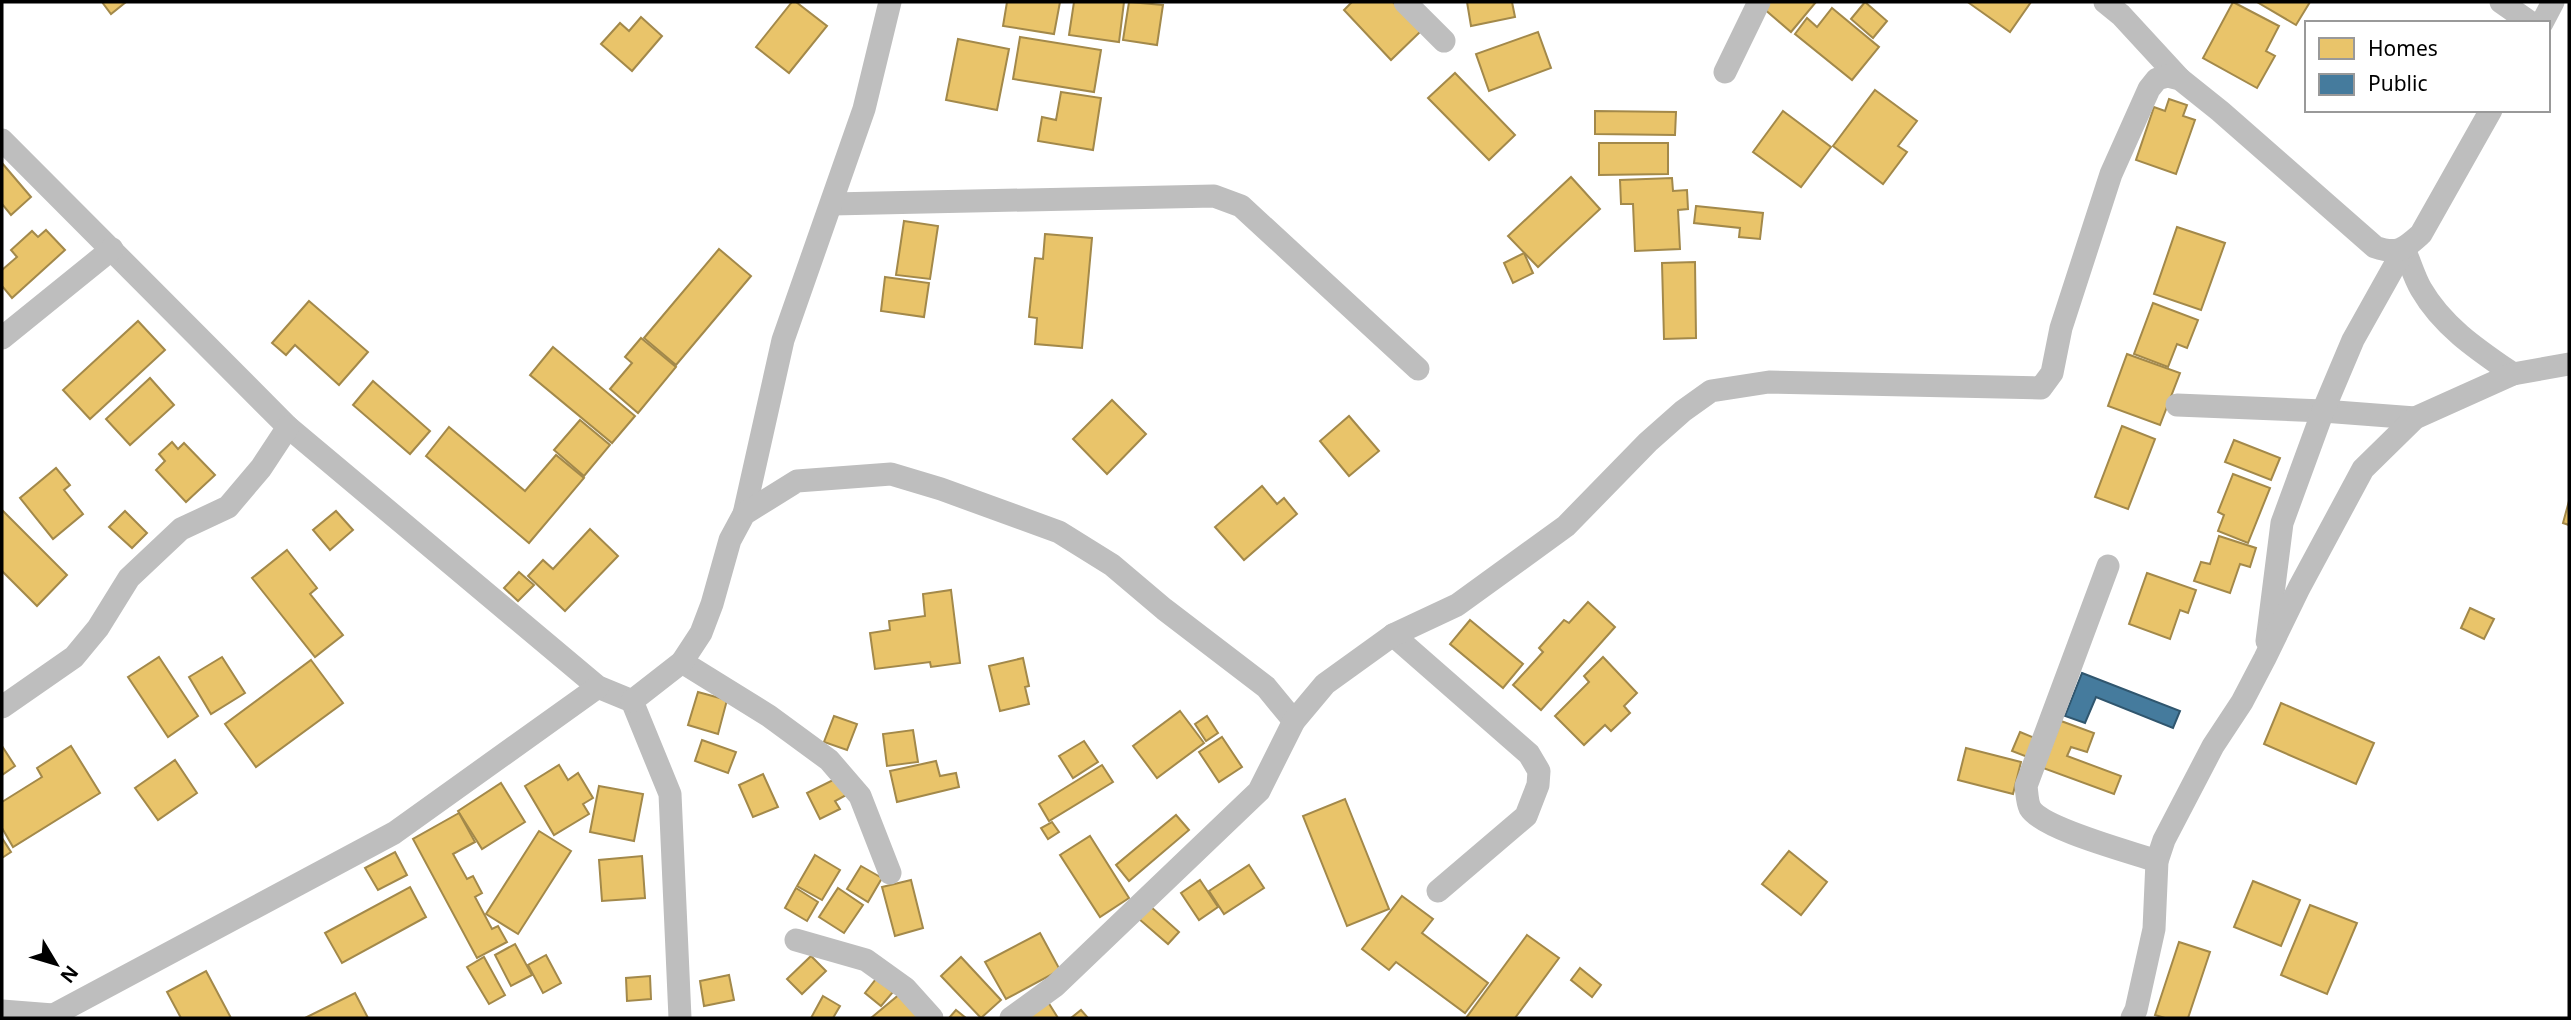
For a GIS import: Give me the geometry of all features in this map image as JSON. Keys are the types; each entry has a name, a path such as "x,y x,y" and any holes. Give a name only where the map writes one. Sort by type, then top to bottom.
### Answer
{"street":[{"path":"632,701 682,662 701,633 712,604 730,540 744,514 783,340 864,109 890,2"},
{"path":"1405,2 1444,41"},
{"path":"1725,72 1759,2"},
{"path":"2105,2 2121,15 2180,79 2375,247 2389,252 2404,249"},
{"path":"2501,2 2528,21"},
{"path":"2543,21 2553,2"},
{"path":"1011,1018 1055,986 1259,791 1294,721 1325,684 1394,635 1457,605 1566,526 1648,442 1711,391 1769,382 2041,388 2052,373 2061,328 2111,174 2149,89 2157,79 2168,76 2180,79"},
{"path":"2265,658 2282,523 2323,411 2353,340 2404,249 2421,234 2490,112"},
{"path":"2,140 288,427 598,687 632,701 670,794 680,1018"},
{"path":"832,204 1214,196 1241,206 1418,369"},
{"path":"2,338 112,249"},
{"path":"2404,249 2421,289 2444,321 2470,345 2513,374"},
{"path":"2132,1018 2154,929 2157,861 2164,839 2189,788 2265,658 2363,469 2415,418 2513,374 2569,364"},
{"path":"2177,405 2415,418"},
{"path":"2,707 74,657 98,628 129,578 181,529 228,507 261,468 288,427"},
{"path":"744,514 797,481 891,474 1006,512 1059,532 1112,565 1164,609 1266,687 1294,721"},
{"path":"2108,566 2026,786 2029,807 2037,816 2061,829 2157,861"},
{"path":"1394,635 1530,754 1539,771 1538,785 1526,816 1438,891"},
{"path":"682,662 769,716 829,760 860,796 890,873"},
{"path":"2,1011 51,1017 394,834 598,687"},
{"path":"796,940 866,960 905,988 932,1018"}],"building: Homes":[{"path":"102,2 126,2 111,14"},
{"path":"792,2 796,2 827,26 789,73 756,47"},
{"path":"1007,2 1060,2 1054,34 1003,26"},
{"path":"1074,2 1124,2 1119,42 1069,35"},
{"path":"1129,2 1163,5 1157,45 1123,40"},
{"path":"1352,2 1393,2 1421,31 1391,60 1344,10"},
{"path":"1467,2 1512,2 1515,17 1471,26"},
{"path":"1769,2 1816,2 1791,32 1763,8"},
{"path":"1865,2 1887,21 1873,38 1851,19"},
{"path":"2031,2 2010,32 1969,3"},
{"path":"2233,2 2279,26 2266,51 2275,56 2257,88 2203,58"},
{"path":"2257,2 2310,2 2296,25"},
{"path":"1832,8 1879,47 1852,80 1795,34 1807,18 1817,27"},
{"path":"641,17 662,36 632,71 601,44 620,23 629,31"},
{"path":"1538,32 1551,68 1489,91 1476,54"},
{"path":"1020,37 1101,50 1094,92 1013,79"},
{"path":"958,39 1009,49 997,110 946,100"},
{"path":"1455,73 1515,135 1489,160 1428,98"},
{"path":"1875,90 1917,121 1898,146 1907,152 1883,184 1833,146"},
{"path":"1061,92 1101,98 1093,150 1038,141 1042,117 1056,120"},
{"path":"2169,99 2187,105 2183,116 2195,120 2176,174 2136,160 2154,107 2165,111"},
{"path":"1595,111 1676,112 1675,135 1595,134"},
{"path":"1783,111 1831,147 1801,187 1753,152"},
{"path":"1599,143 1668,143 1668,174 1599,175"},
{"path":"2,163 31,197 11,215 2,204"},
{"path":"1571,177 1600,209 1538,267 1508,236"},
{"path":"1672,178 1673,191 1687,190 1688,209 1678,210 1680,249 1635,251 1633,204 1621,204 1620,180"},
{"path":"1696,206 1763,213 1760,239 1739,237 1740,228 1694,223"},
{"path":"904,221 938,226 930,279 896,275"},
{"path":"2177,227 2225,243 2201,310 2154,294"},
{"path":"46,230 65,250 12,298 2,286 2,270 17,257 11,250 32,231 38,237"},
{"path":"1045,234 1092,238 1082,348 1035,344 1037,318 1029,317 1035,258 1043,259"},
{"path":"719,249 751,276 676,365 644,338"},
{"path":"1524,253 1533,273 1513,283 1504,263"},
{"path":"1695,262 1696,338 1664,339 1662,263"},
{"path":"885,277 929,283 924,317 881,311"},
{"path":"309,301 368,352 339,385 295,345 286,355 272,343"},
{"path":"2153,303 2198,320 2187,348 2177,344 2168,367 2134,354"},
{"path":"138,321 165,350 90,419 63,390"},
{"path":"641,338 676,367 638,413 610,389 632,363 625,357"},
{"path":"553,347 635,416 612,443 530,375"},
{"path":"2127,354 2180,373 2160,425 2108,406"},
{"path":"150,378 174,405 130,445 106,419"},
{"path":"373,381 430,431 410,454 353,405"},
{"path":"1112,400 1146,434 1107,474 1073,439"},
{"path":"1349,416 1379,451 1349,476 1320,441"},
{"path":"580,420 610,445 584,476 554,450"},
{"path":"2122,426 2155,439 2128,509 2095,497"},
{"path":"449,427 525,491 556,455 584,478 529,543 426,456"},
{"path":"2234,440 2280,458 2271,480 2225,462"},
{"path":"172,442 178,449 184,443 215,475 186,502 156,470 165,461 159,454"},
{"path":"56,468 70,485 64,490 83,514 53,539 20,498"},
{"path":"2233,474 2270,488 2248,543 2218,531 2224,515 2218,512"},
{"path":"1262,486 1277,504 1284,498 1297,514 1244,560 1215,527"},
{"path":"2569,501 2569,525 2563,523"},
{"path":"2,510 67,575 37,606 2,571"},
{"path":"125,511 147,533 132,548 109,527"},
{"path":"336,511 353,530 330,550 313,530"},
{"path":"590,529 618,556 565,611 528,576 543,560 553,569"},
{"path":"2219,536 2256,548 2250,567 2240,564 2230,593 2194,581 2201,562 2210,564"},
{"path":"287,550 317,588 310,594 343,635 315,657 252,578"},
{"path":"519,572 534,585 518,601 504,588"},
{"path":"2147,573 2196,590 2188,613 2180,610 2170,639 2129,624"},
{"path":"951,590 960,663 931,667 930,662 875,669 870,633 890,630 889,621 925,616 923,594"},
{"path":"1588,602 1615,627 1541,710 1513,685 1543,652 1539,648 1564,620 1569,623"},
{"path":"2470,608 2494,619 2484,639 2461,628"},
{"path":"1470,620 1523,664 1503,688 1450,644"},
{"path":"159,657 198,716 168,737 128,677"},
{"path":"222,657 245,693 211,714 189,677"},
{"path":"1603,657 1637,693 1624,706 1630,713 1611,731 1605,725 1584,745 1555,716 1589,682 1584,676"},
{"path":"1023,658 1029,686 1025,687 1029,704 1000,711 989,666"},
{"path":"311,660 343,703 256,767 225,724"},
{"path":"698,692 727,700 718,734 688,725"},
{"path":"2281,703 2374,743 2356,784 2264,744"},
{"path":"1180,711 1204,743 1157,778 1133,746"},
{"path":"834,716 857,724 847,750 824,742"},
{"path":"1207,716 1218,733 1206,741 1195,724"},
{"path":"2061,721 2094,733 2087,752 2071,747 2067,756 2121,776 2114,794 2043,768"},
{"path":"913,730 918,762 887,766 883,734"},
{"path":"2020,732 2037,739 2030,758 2012,751"},
{"path":"1222,737 1242,767 1219,782 1199,752"},
{"path":"702,740 736,752 728,773 695,761"},
{"path":"1084,741 1098,762 1073,778 1059,756"},
{"path":"2,746 15,766 2,775"},
{"path":"71,746 100,793 13,847 2,828 2,802 42,777 37,768"},
{"path":"1966,748 2021,762 2013,794 1958,780"},
{"path":"175,760 197,793 158,820 135,788"},
{"path":"936,761 940,776 956,773 959,787 897,802 890,771"},
{"path":"559,765 568,780 578,773 593,798 583,804 589,814 554,835 525,786"},
{"path":"1102,765 1113,782 1049,821 1039,804"},
{"path":"763,774 778,807 753,817 739,785"},
{"path":"839,777 848,794 835,801 840,809 820,819 807,793"},
{"path":"501,783 525,822 482,849 458,811"},
{"path":"599,786 643,794 634,841 590,832"},
{"path":"1345,799 1389,909 1347,926 1303,816"},
{"path":"459,813 475,842 453,854 467,879 473,876 482,893 475,897 492,929 498,926 507,942 477,958 413,839"},
{"path":"1176,815 1189,830 1129,881 1116,865"},
{"path":"1052,822 1059,832 1048,839 1041,828"},
{"path":"539,831 571,851 518,934 486,914"},
{"path":"1090,836 1129,898 1100,917 1060,855"},
{"path":"2,838 11,852 2,858"},
{"path":"1789,851 1827,882 1801,915 1762,884"},
{"path":"395,852 407,875 378,890 365,868"},
{"path":"815,855 840,870 822,900 797,886"},
{"path":"642,856 645,898 602,901 599,860"},
{"path":"1249,865 1264,888 1224,914 1209,891"},
{"path":"861,866 882,878 868,902 847,889"},
{"path":"911,880 923,928 895,936 882,887"},
{"path":"1200,880 1218,907 1199,920 1181,893"},
{"path":"2253,881 2300,900 2281,946 2234,927"},
{"path":"410,887 426,917 342,963 325,933"},
{"path":"796,888 818,902 807,921 785,908"},
{"path":"838,888 863,905 844,933 819,917"},
{"path":"1402,896 1433,919 1422,933 1488,983 1465,1013 1396,962 1389,970 1362,949"},
{"path":"2310,905 2357,923 2327,994 2281,975"},
{"path":"1150,906 1179,932 1168,944 1139,919"},
{"path":"1040,933 1060,970 1006,999 985,962"},
{"path":"1527,935 1559,958 1515,1018 1466,1018"},
{"path":"2179,942 2210,952 2188,1018 2165,1018 2155,1015"},
{"path":"515,944 532,975 511,986 495,955"},
{"path":"546,955 561,983 543,993 528,965"},
{"path":"811,956 826,971 802,994 787,979"},
{"path":"484,957 505,995 489,1004 467,967"},
{"path":"961,957 1001,1000 981,1018 941,976"},
{"path":"1580,968 1601,985 1592,997 1571,980"},
{"path":"206,971 231,1018 181,1018 167,992"},
{"path":"729,975 734,1000 704,1006 700,981"},
{"path":"650,976 651,999 627,1001 626,978"},
{"path":"876,979 893,992 881,1006 865,993"},
{"path":"355,993 368,1018 305,1018"},
{"path":"901,993 922,1018 871,1018"},
{"path":"823,996 840,1006 833,1018 811,1018"},
{"path":"1048,1002 1058,1018 1025,1018"},
{"path":"956,1010 966,1018 949,1018"},
{"path":"1081,1010 1088,1018 1071,1018"}],"building: Public":[{"path":"2082,673 2180,711 2173,728 2096,697 2085,723 2065,716"}]}
